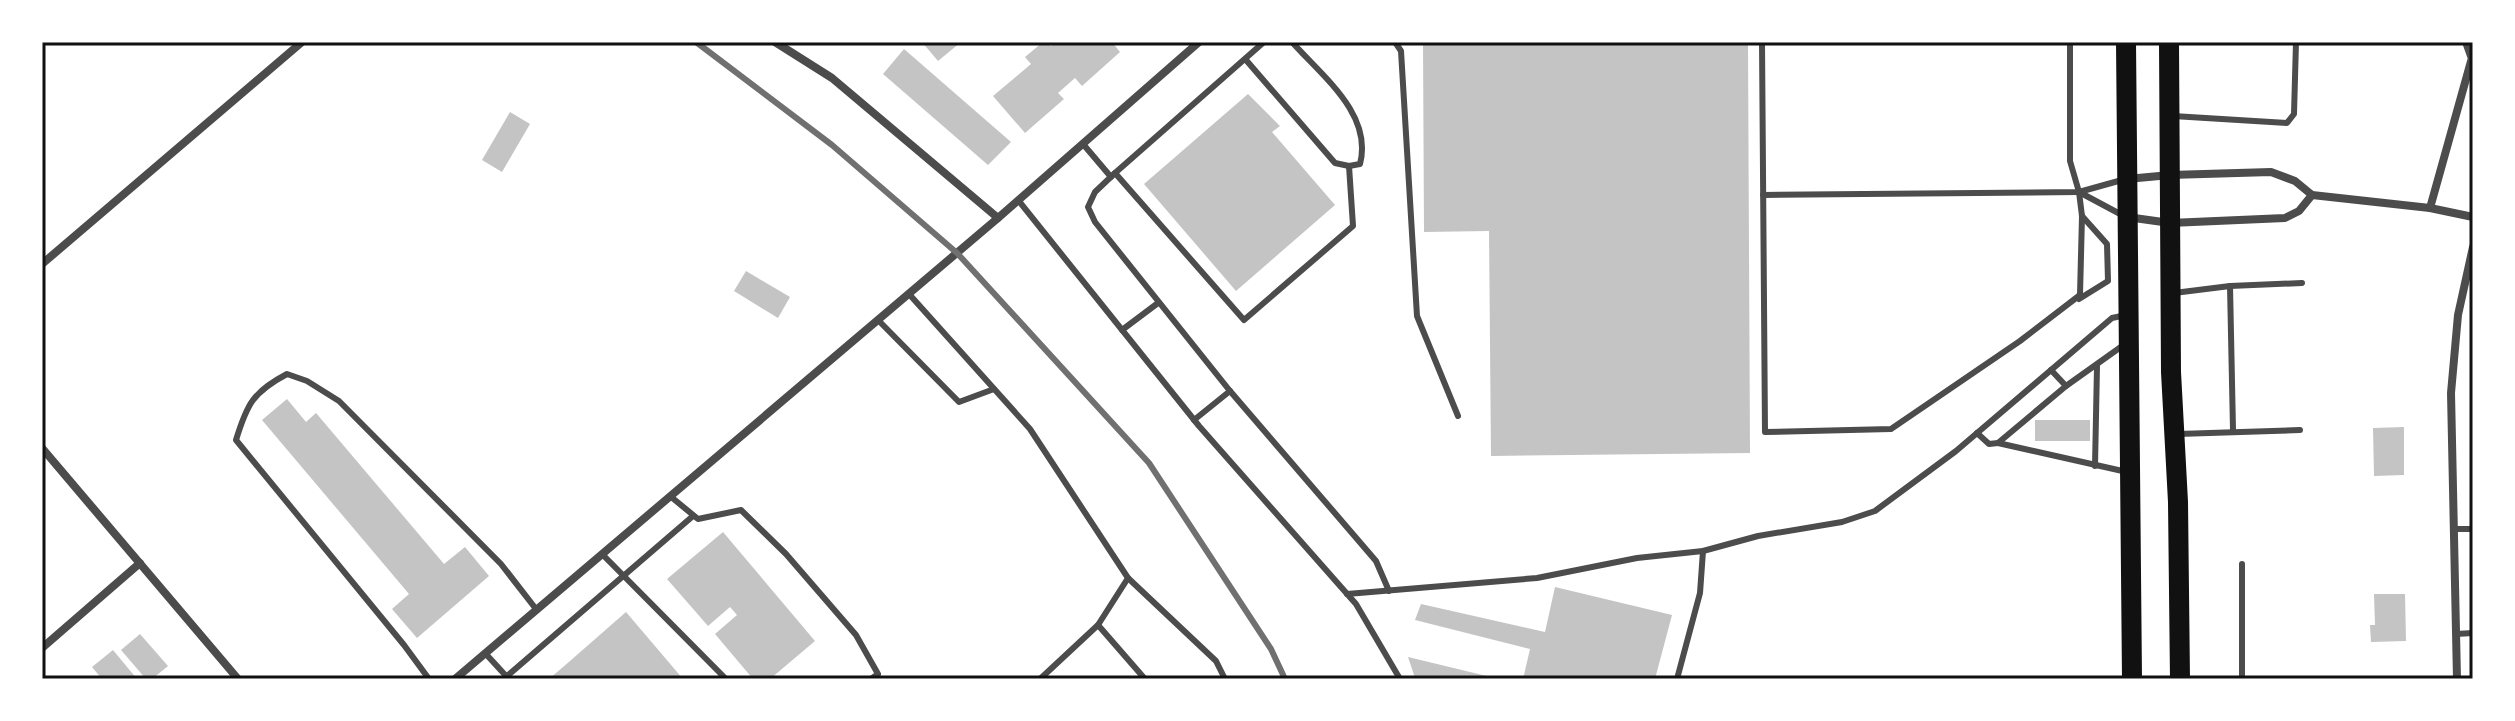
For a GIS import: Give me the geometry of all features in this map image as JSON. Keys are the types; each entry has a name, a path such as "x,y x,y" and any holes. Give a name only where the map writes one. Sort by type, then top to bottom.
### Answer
{"main road":[{"path":"2126,42 2132,679"},
{"path":"2169,42 2171,372 2178,502 2180,679"}],"street":[{"path":"42,264 302,42"},
{"path":"775,42 832,78 998,218"},
{"path":"460,677 536,609 998,218 1199,42"},
{"path":"2430,208 2472,55 2466,42"},
{"path":"2127,179 2271,172 2295,181 2312,195 2430,208 2473,217"},
{"path":"2127,217 2170,223 2285,218 2299,211 2312,195"},
{"path":"2457,679 2451,393 2458,315 2473,247"},
{"path":"42,448 238,679"},
{"path":"42,648 140,563"}],"lane":[{"path":"1264,42 1113,175 1095,192 1088,207 1095,222 1158,303 1376,561 1389,591"},
{"path":"1246,60 1335,163 1349,166 1360,164 1362,134 1353,111 1292,42"},
{"path":"1395,42 1401,51 1417,316 1458,416"},
{"path":"1762,42 1765,432 1891,429 2080,295 2082,216 2070,161 2070,42"},
{"path":"2170,116 2287,123 2294,114 2296,42"},
{"path":"1083,144 1244,320 1353,226 1349,166"},
{"path":"1763,195 2079,192 2127,179"},
{"path":"2079,192 2127,217"},
{"path":"1018,200 1194,420 1356,604 1400,679"},
{"path":"2043,323 2108,281 2107,244 2082,216"},
{"path":"2170,294 2230,286 2302,283"},
{"path":"2230,286 2233,430"},
{"path":"909,294 1030,429 1128,578 1216,661 1225,679"},
{"path":"1122,330 1158,303"},
{"path":"1347,594 1537,578 1637,558 1703,551 1758,536 1842,522 1875,511 1977,433 2112,318 2128,315"},
{"path":"878,320 959,402 994,389"},
{"path":"1998,443 2066,386 2128,348"},
{"path":"2095,466 2097,365"},
{"path":"2051,370 2066,386"},
{"path":"429,679 236,440 246,408 266,385 287,374 307,381 339,401 501,564 536,609"},
{"path":"1194,420 1230,391"},
{"path":"2174,434 2300,430"},
{"path":"1977,433 1989,444 1998,443 2130,473"},
{"path":"670,496 698,519 741,510 786,554 856,635 878,674 871,679"},
{"path":"485,653 507,678 693,516"},
{"path":"2454,529 2473,529"},
{"path":"1677,679 1700,593 1703,551"},
{"path":"602,554 726,679"},
{"path":"2242,564 2242,679"},
{"path":"1040,679 1098,625 1128,578"},
{"path":"1098,625 1145,679"},
{"path":"2456,634 2473,633"}],"building":[{"path":"922,42 961,42 938,61"},
{"path":"1043,42 1051,46 1056,42 1112,42 1120,52 1082,86 1075,78 1058,93 1064,99 1025,133 993,96 1031,64 1025,57"},
{"path":"1423,42 1748,42 1750,453 1491,456 1489,231 1424,232"},
{"path":"904,49 1011,142 988,165 883,74"},
{"path":"1248,94 1280,126 1272,132 1335,205 1236,291 1144,184"},
{"path":"510,112 530,124 502,172 482,160"},
{"path":"746,271 790,297 778,318 734,291"},
{"path":"287,399 306,422 316,413 444,564 465,547 489,576 417,638 392,609 409,594 262,420"},
{"path":"2035,420 2090,420 2090,441 2035,441"},
{"path":"2404,427 2404,475 2374,476 2373,428"},
{"path":"723,532 815,641 770,679 753,679 715,634 737,615 730,607 708,626 667,579"},
{"path":"1555,587 1672,615 1655,679 1523,679 1530,649 1415,620 1421,604 1545,632"},
{"path":"2374,594 2405,594 2406,641 2371,642 2370,625 2375,625"},
{"path":"626,612 683,679 549,679 570,661"},
{"path":"140,634 168,666 152,679 146,679 121,650"},
{"path":"113,650 137,679 102,679 92,667"},
{"path":"1408,657 1495,678 1495,679 1415,678"}],"railway":[{"path":"696,42 832,145 957,253 1149,463 1271,649 1285,679"}]}
